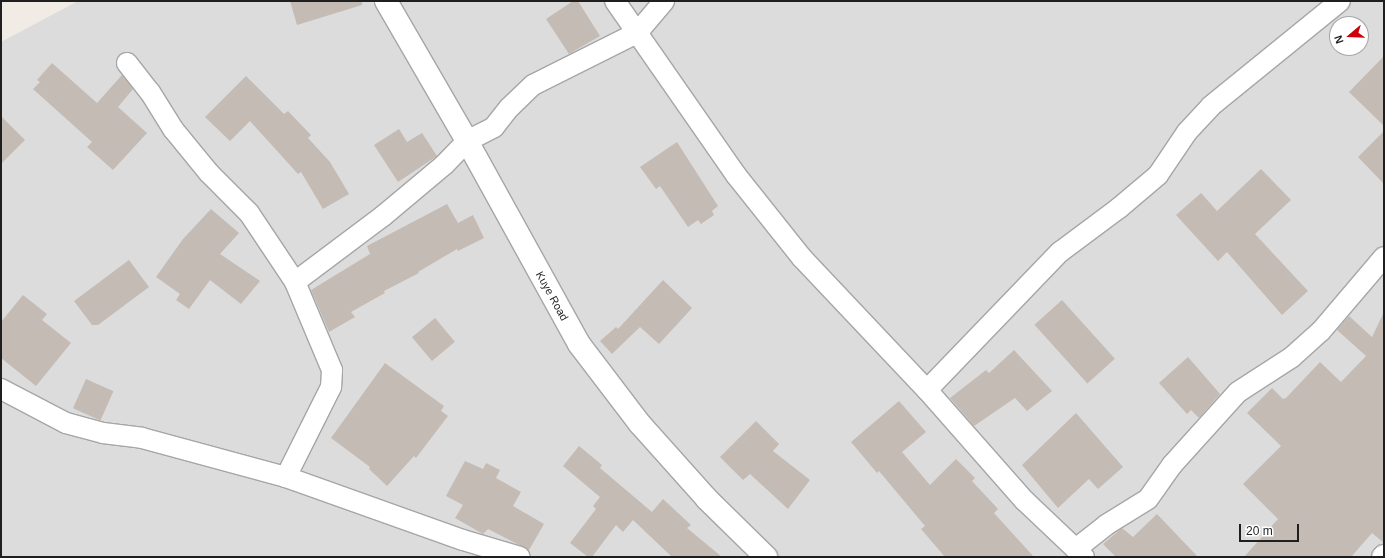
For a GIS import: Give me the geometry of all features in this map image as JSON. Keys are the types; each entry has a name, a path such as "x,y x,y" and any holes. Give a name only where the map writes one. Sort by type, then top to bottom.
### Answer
{"street":[{"name":"Kuye Road","path":"386,1 467,141 579,344 640,424 707,499 766,557"},
{"path":"616,1 636,34 736,175 802,258 927,390 1025,500 1080,553 1106,524 1148,499 1172,465 1238,392 1292,357 1321,331 1384,257"},
{"path":"295,282 383,216 444,165 467,141 494,127 508,108 533,85 636,34 664,1"},
{"path":"927,390 1060,252 1119,208 1158,175 1187,132 1211,106 1340,1"},
{"path":"127,63 150,92 173,129 209,173 249,213 295,282 332,370 331,387 286,477"},
{"path":"1,389 66,423 103,433 142,438 286,477 463,540 520,557"}],"shaded area":[{"path":"78,1 1384,1 1384,557 1,557 1,42"}],"building":[{"path":"290,1 362,1 362,5 297,25"},
{"path":"573,1 578,1 600,36 569,54 546,19"},
{"path":"1384,56 1384,126 1349,92"},
{"path":"52,63 97,103 122,75 133,89 118,107 147,133 113,170 87,147 92,142 33,89 40,82 37,80"},
{"path":"246,76 284,114 288,111 311,135 308,138 330,162 349,194 323,209 301,172 298,174 250,121 230,141 205,117"},
{"path":"1,116 25,140 1,164"},
{"path":"399,129 407,142 422,133 437,156 398,182 374,145"},
{"path":"1384,131 1384,184 1358,157"},
{"path":"677,142 718,206 712,211 714,215 701,224 698,220 688,227 660,186 656,189 640,167"},
{"path":"1261,169 1291,200 1255,234 1308,291 1282,315 1227,252 1218,261 1176,215 1201,193 1217,211"},
{"path":"447,204 458,223 473,215 484,238 458,251 457,249 418,272 419,273 384,291 385,293 351,312 355,317 329,332 311,290 370,254 367,246"},
{"path":"211,209 239,233 220,254 260,281 241,304 210,280 189,309 176,300 180,294 156,277 183,239"},
{"path":"129,260 149,287 98,325 92,325 74,301"},
{"path":"663,280 692,308 659,344 640,327 612,354 600,341 616,327 618,329"},
{"path":"23,295 47,314 42,320 71,343 36,386 1,358 1,322"},
{"path":"1062,300 1115,359 1087,383 1035,325"},
{"path":"1384,312 1384,543 1372,533 1351,557 1244,557 1278,519 1243,484 1281,446 1247,413 1272,388 1283,399 1286,398 1320,362 1341,382 1366,356 1337,330 1349,316 1372,337"},
{"path":"435,318 455,342 432,361 412,337"},
{"path":"1014,350 1052,391 1027,411 1015,398 974,426 950,398 986,370 989,373"},
{"path":"1188,357 1220,394 1199,418 1191,410 1187,414 1159,383"},
{"path":"385,363 444,406 441,411 448,416 416,458 414,456 387,486 369,469 370,467 331,438"},
{"path":"86,379 113,391 100,420 73,408"},
{"path":"899,401 926,432 902,452 930,485 956,459 975,478 972,481 998,509 994,513 1034,557 945,557 921,529 925,526 879,471 877,473 851,442"},
{"path":"1076,413 1123,467 1098,489 1089,479 1058,508 1022,465"},
{"path":"756,421 779,444 773,451 810,480 788,509 750,474 743,480 720,457"},
{"path":"579,446 602,465 600,468 652,512 663,499 691,525 687,528 722,557 672,557 633,520 623,532 616,525 592,557 588,557 570,543 596,509 593,506 600,497 563,466"},
{"path":"465,461 483,469 486,463 500,470 496,478 521,492 513,506 544,524 529,550 488,529 483,534 455,518 463,505 446,496"},
{"path":"1157,514 1198,557 1116,557 1103,544 1122,528 1133,537"}]}
